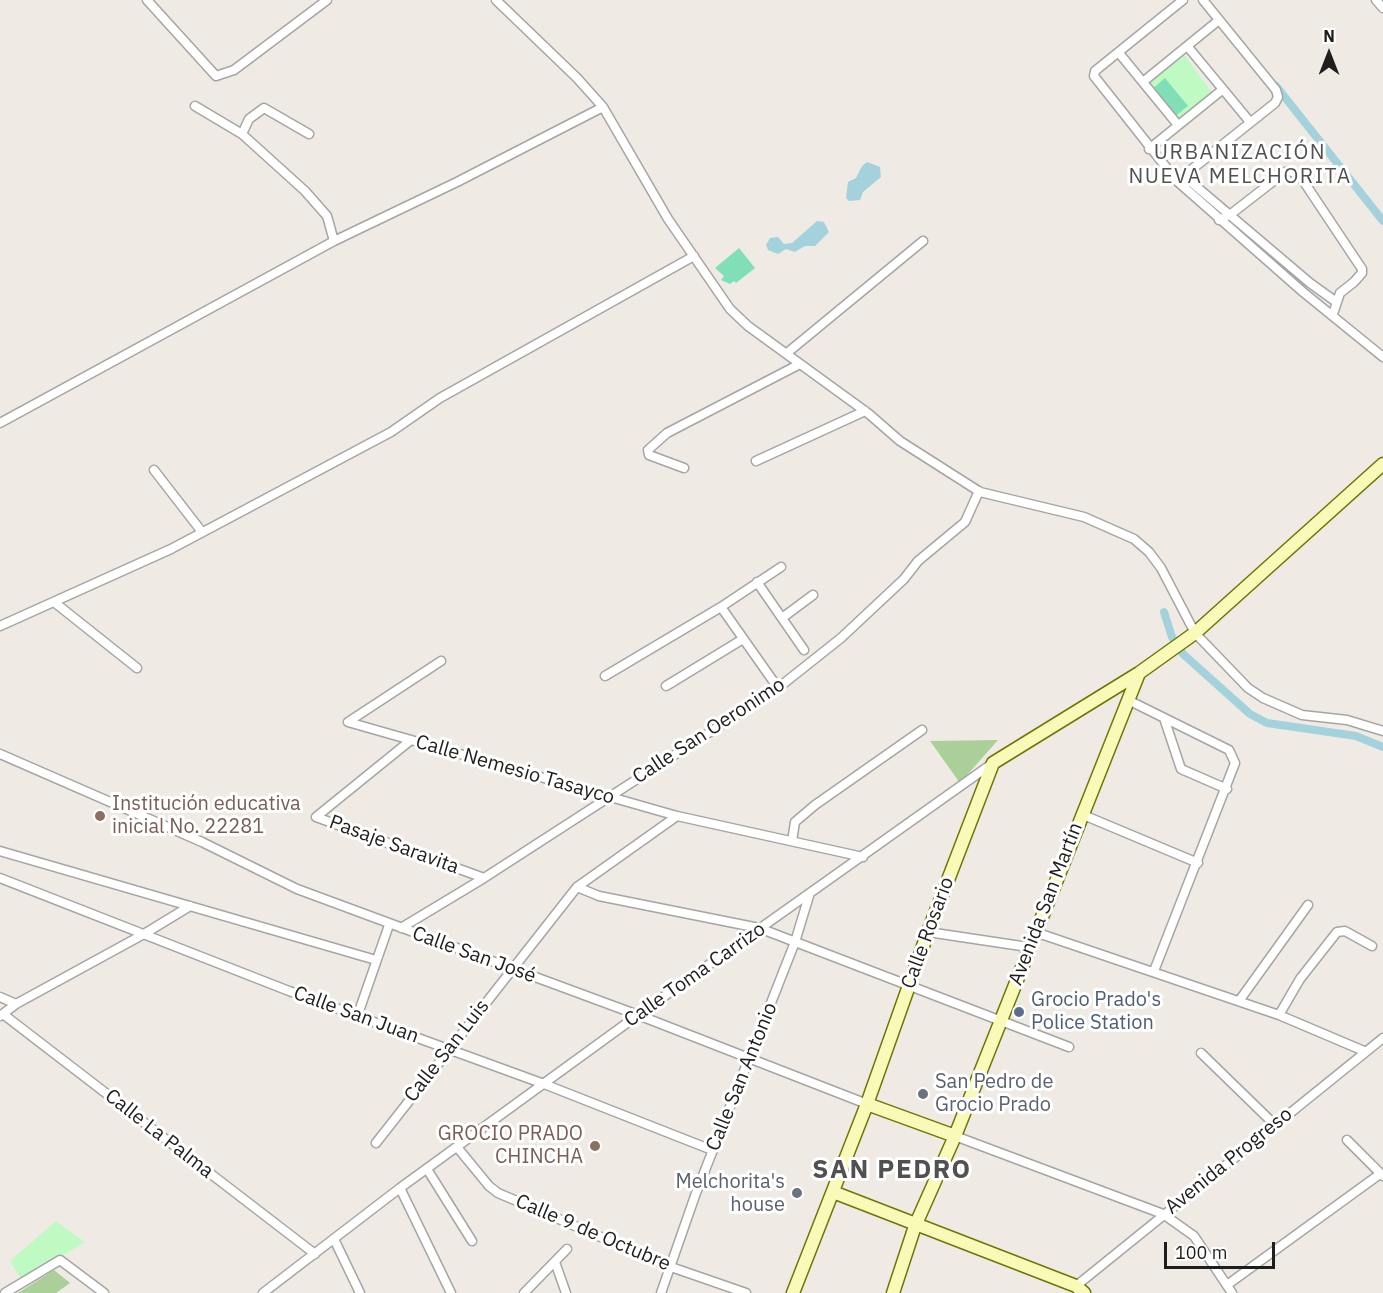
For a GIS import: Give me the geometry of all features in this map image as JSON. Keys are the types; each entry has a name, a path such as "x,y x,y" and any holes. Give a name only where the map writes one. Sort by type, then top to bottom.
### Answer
{"main road":[{"name":"Calle Toma Carrizo","path":"993,763 1139,673 1186,640 1383,464"},
{"name":"Avenida San Martín","path":"893,1293 915,1226 955,1136 1028,947 1139,673"},
{"name":"Calle Rosario","path":"793,1293 867,1104 908,986 993,763"},
{"name":"Calle San José","path":"867,1104 955,1136"},
{"path":"832,1192 1080,1289"}],"street":[{"path":"147,0 216,76 234,70 327,0"},
{"path":"496,0 577,78 603,107 668,219 730,309 748,326 865,411 900,441 979,491 1084,517 1134,539 1149,552 1161,568 1186,640 1248,688 1280,707 1302,715 1347,720 1383,731"},
{"path":"1183,0 1095,71 1094,76 1149,149 1219,220 1302,292 1333,314 1383,357"},
{"path":"1181,179 1275,103 1278,97 1276,90 1203,0"},
{"path":"1376,0 1383,8"},
{"path":"1144,81 1219,20"},
{"path":"1188,47 1250,122"},
{"path":"1119,53 1179,125"},
{"path":"1149,149 1222,90"},
{"path":"195,106 242,134 305,191 327,216 334,241"},
{"path":"0,423 334,241 457,182 603,107"},
{"path":"242,134 249,118 264,108 309,134"},
{"path":"1219,220 1231,214 1285,172 1290,171 1300,176 1362,269 1362,273 1340,293 1335,301 1333,314"},
{"path":"1181,179 1231,214 1310,283 1335,301"},
{"path":"787,353 923,241"},
{"path":"0,626 171,549 391,432 450,393 694,256"},
{"path":"684,468 649,455 649,448 668,433 798,364"},
{"path":"756,461 865,411"},
{"path":"154,470 202,532"},
{"name":"Calle San Oeronimo","path":"401,928 484,878 778,688 841,638 904,579 918,561 965,522 979,491"},
{"path":"605,676 721,607 781,567"},
{"path":"757,582 804,650"},
{"path":"782,618 813,596"},
{"path":"54,602 137,668"},
{"path":"721,607 778,688"},
{"path":"666,686 743,639"},
{"name":"Calle Nemesio Tasayco","path":"441,661 348,722 677,816 863,857"},
{"path":"1128,700 1229,750 1235,763 1227,789 1154,971"},
{"path":"1164,718 1181,769 1227,789"},
{"path":"792,841 795,822 814,805 922,730"},
{"name":"Pasaje Saravita","path":"411,740 316,817 484,878"},
{"name":"Calle San José","path":"0,754 202,842 297,889 389,925 638,1015 867,1104"},
{"name":"Calle Toma Carrizo","path":"263,1293 400,1188 638,1015 759,928 809,896 993,763"},
{"path":"1081,814 1198,863"},
{"name":"Calle San Luis","path":"376,1143 577,887 677,816"},
{"path":"0,851 376,960"},
{"name":"Calle San Juan","path":"0,878 357,1017 449,1048 712,1150"},
{"path":"577,887 600,896 759,928 908,986 1002,1019 1070,1047"},
{"name":"Calle San Antonio","path":"661,1293 712,1150 751,1058 795,942 809,896"},
{"path":"1239,1001 1308,905"},
{"path":"2,1015 16,1004 144,934 190,906"},
{"path":"357,1017 389,925"},
{"path":"1279,1015 1300,979 1337,932 1345,931 1372,946"},
{"path":"928,932 1028,947"},
{"path":"1035,932 1279,1015 1364,1051"},
{"path":"0,997 16,1004"},
{"name":"Calle La Palma","path":"2,1015 315,1254"},
{"name":"Avenida Progreso","path":"1080,1289 1163,1214 1364,1051 1382,1042"},
{"path":"1201,1053 1274,1124"},
{"path":"955,1136 1163,1214 1194,1236 1230,1289 1382,1175 1347,1140"},
{"name":"Calle 9 de Octubre","path":"458,1147 489,1186 498,1193 671,1267 746,1293"},
{"path":"427,1169 472,1241"},
{"path":"400,1188 451,1293"},
{"path":"334,1239 360,1293"},
{"path":"524,1293 567,1249"},
{"path":"5,1293 60,1260 104,1293"},
{"path":"555,1262 566,1293"}],"green space":[{"path":"1180,56 1185,56 1214,95 1176,125 1145,86"},
{"path":"1165,78 1188,106 1173,118 1151,90"},
{"path":"739,248 755,268 736,283 734,281 730,284 721,280 724,276 715,268"},
{"path":"998,740 960,783 930,741"},
{"path":"56,1221 85,1242 22,1281 10,1261"},
{"path":"54,1270 70,1283 56,1293 18,1293"}],"water":[{"path":"867,162 880,167 881,177 863,192 860,200 849,201 846,198 848,182 856,178 862,166"},
{"path":"817,221 824,222 829,232 815,246 805,246 795,252 786,249 778,254 768,250 766,245 770,238 778,237 784,244 792,243"}],"waterway":[{"path":"1276,86 1383,221"},
{"path":"1164,612 1172,637 1183,654 1250,714 1267,723 1356,736 1383,747"}],"place":[{"name":"Institución educativa inicial No. 22281","path":"100,816"},
{"name":"Grocio Prado's Police Station","path":"1019,1012"},
{"name":"San Pedro de Grocio Prado","path":"923,1094"},
{"name":"GROCIO PRADO CHINCHA","path":"595,1146"},
{"name":"Melchorita's house","path":"797,1193"}],"district":[{"name":"URBANIZACIÓN NUEVA MELCHORITA","path":"1240,165"},
{"name":"SAN PEDRO","path":"892,1170"}]}
